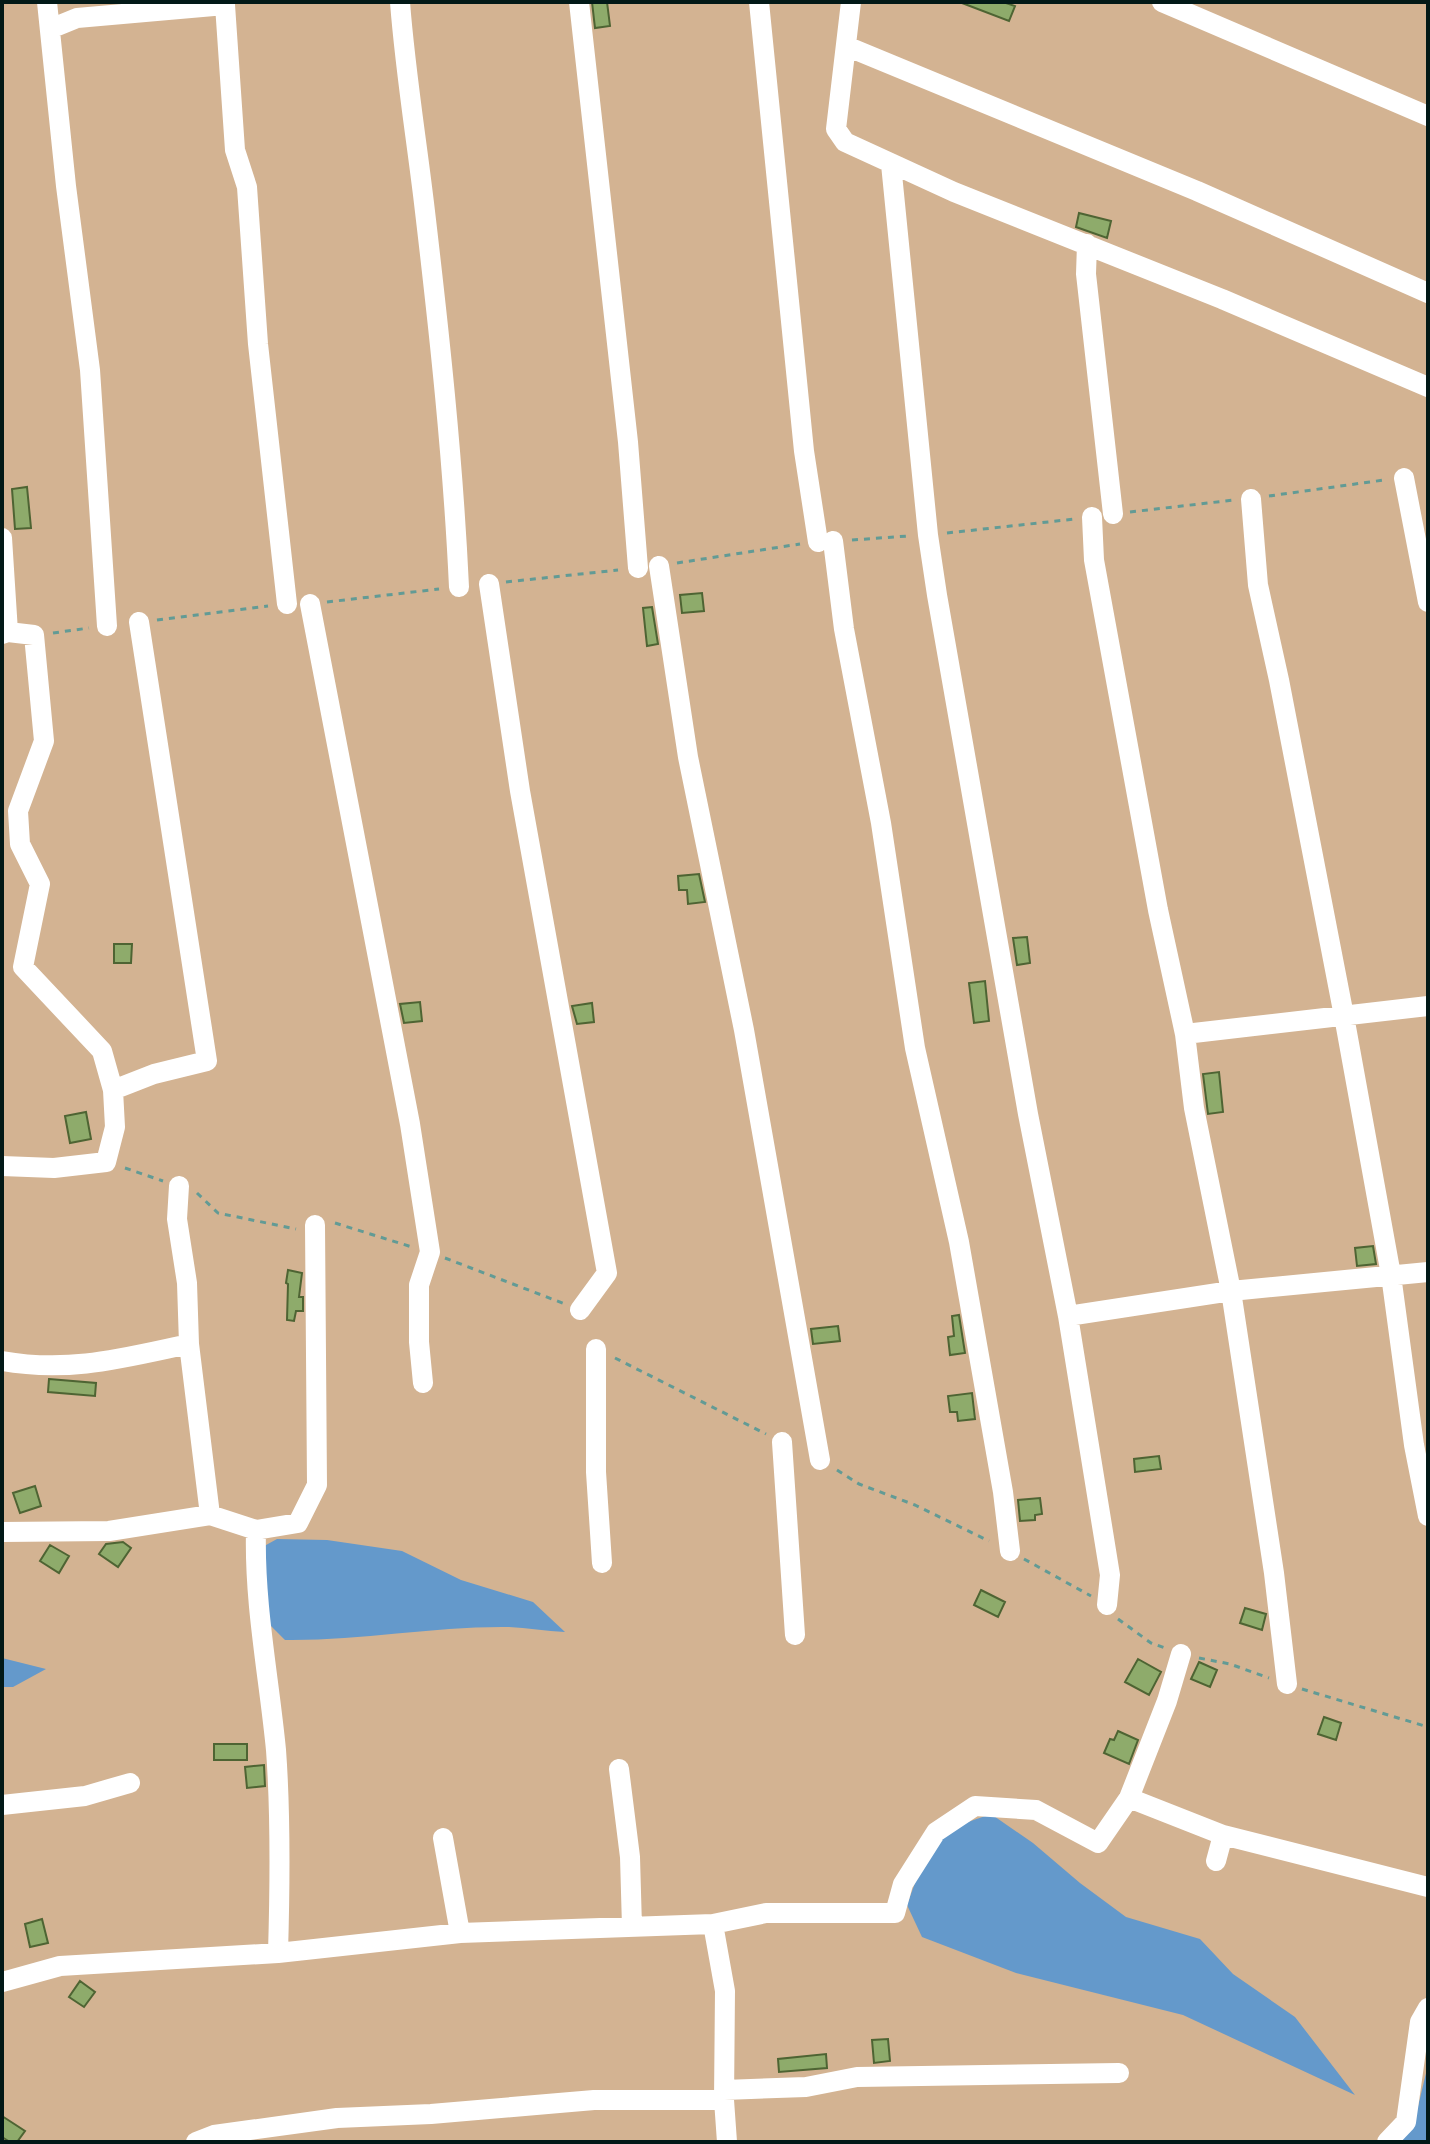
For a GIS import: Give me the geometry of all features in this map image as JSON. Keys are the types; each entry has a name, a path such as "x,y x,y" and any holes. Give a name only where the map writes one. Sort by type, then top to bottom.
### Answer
{"lane":[{"path":"47,2 66,186 90,370 107,626"},
{"path":"400,2 454,483 459,587"},
{"path":"579,2 628,442 648,567 744,1030 820,1460"},
{"path":"759,2 804,451 826,541 881,823 915,1048 959,1242 1003,1492 1010,1551"},
{"path":"851,2 836,129 845,142 954,192 1087,244 1428,387"},
{"path":"1162,2 1428,116"},
{"path":"50,29 77,18 225,5 235,150 247,187 258,344 287,604"},
{"path":"846,46 1197,191 1428,293"},
{"path":"891,164 928,535 1028,1114 1068,1316 1110,1575 1107,1605"},
{"path":"1087,244 1086,274 1103,516 1094,560 1158,910 1185,1034 1194,1108 1231,1291 1274,1573 1287,1684"},
{"path":"1404,478 1428,602"},
{"path":"1251,499 1258,585 1344,1016 1391,1275 1414,1445 1428,1516"},
{"path":"2,538 5,633 34,635 44,741 18,811 11,846 40,884 23,967 102,1051 113,1090 115,1127 106,1162 54,1168 2,1166"},
{"path":"489,584 520,791 607,1273 580,1310"},
{"path":"310,604 410,1124 430,1252 419,1285 423,1383"},
{"path":"113,1090 154,1074 207,1061 139,622"},
{"path":"1185,1034 1428,1006"},
{"path":"179,1186 177,1219 187,1283 189,1344 210,1515"},
{"path":"2,1532 109,1531 210,1515 256,1530 298,1523 317,1485 315,1225"},
{"path":"1068,1316 1231,1291 1428,1272"},
{"path":"2,1361 32,1366 85,1365 189,1344"},
{"path":"596,1349 596,1472 602,1563"},
{"path":"782,1442 795,1635"},
{"path":"256,1530 255,1575 276,1752 280,1884 278,1953"},
{"path":"2,1982 60,1966 278,1953 460,1933 713,1924 766,1913 895,1913 903,1884 936,1832 975,1806 1036,1810 1098,1843 1129,1798 1167,1701 1181,1654"},
{"path":"619,1769 630,1857 632,1927"},
{"path":"2,1805 85,1796 130,1783"},
{"path":"1129,1798 1223,1835 1428,1887"},
{"path":"1216,1861 1223,1835"},
{"path":"443,1838 460,1933"},
{"path":"713,1924 725,1991 727,2142"},
{"path":"1387,2142 1406,2122 1420,2022 1428,2008"},
{"path":"196,2142 214,2135 337,2118 431,2114 594,2100 724,2095 806,2087 857,2077 1119,2073"}],"path":[{"path":"489,584 648,567 826,541 928,535 1103,516 1404,478"},
{"path":"310,604 459,587"},
{"path":"139,622 287,604"},
{"path":"34,635 107,626"}],"shaded area":[{"path":"2,2 1428,2 1428,2142 2,2142"}],"water":[{"path":"277,1539 327,1540 402,1551 461,1580 533,1602 565,1632 481,1627 285,1640 270,1625 257,1550"},
{"path":"2,1658 46,1669 13,1687 2,1687"},
{"path":"991,1814 1033,1843 1126,1917 1200,1939 1233,1974 1295,2017 1355,2095 1183,2015 1016,1973 922,1937 907,1905 920,1869 948,1829"},
{"path":"1428,2065 1428,2142 1399,2142 1414,2123"}],"building":[{"path":"592,2 607,2 610,26 595,28"},
{"path":"1003,2 1015,6 1009,21 962,3"},
{"path":"1079,213 1111,221 1107,238 1076,227"},
{"path":"27,487 31,528 15,529 12,489"},
{"path":"702,593 704,611 682,613 680,595"},
{"path":"652,607 658,644 647,646 643,608"},
{"path":"699,874 705,902 688,904 687,890 679,890 678,876"},
{"path":"1027,937 1030,963 1017,965 1013,938"},
{"path":"114,944 132,944 131,963 114,963"},
{"path":"985,981 989,1021 974,1023 969,983"},
{"path":"420,1002 422,1021 404,1023 400,1004"},
{"path":"592,1003 594,1022 577,1024 572,1006"},
{"path":"1219,1072 1223,1112 1208,1114 1203,1074"},
{"path":"86,1112 91,1139 70,1143 65,1116"},
{"path":"1373,1246 1376,1264 1357,1266 1355,1248"},
{"path":"288,1270 302,1273 299,1297 303,1297 303,1311 296,1311 294,1321 287,1320"},
{"path":"959,1315 965,1353 950,1355 948,1337 954,1336 952,1316"},
{"path":"838,1326 840,1341 813,1344 811,1329"},
{"path":"49,1379 96,1383 95,1396 48,1392"},
{"path":"972,1393 975,1419 958,1421 957,1412 950,1412 948,1396"},
{"path":"1159,1456 1161,1469 1135,1472 1134,1459"},
{"path":"35,1486 41,1506 20,1513 13,1493"},
{"path":"1040,1498 1042,1514 1035,1515 1035,1520 1020,1521 1018,1500"},
{"path":"123,1542 131,1548 118,1567 99,1554 106,1544"},
{"path":"50,1545 69,1556 59,1573 40,1561"},
{"path":"981,1590 1005,1602 998,1617 974,1605"},
{"path":"1245,1608 1266,1614 1262,1630 1240,1623"},
{"path":"1138,1659 1161,1672 1149,1695 1125,1682"},
{"path":"1199,1662 1217,1670 1210,1687 1191,1679"},
{"path":"1324,1717 1341,1723 1336,1740 1318,1734"},
{"path":"1118,1731 1138,1740 1129,1764 1104,1753 1110,1739 1114,1740"},
{"path":"214,1744 247,1744 247,1760 214,1760"},
{"path":"264,1765 265,1786 247,1788 245,1767"},
{"path":"42,1919 48,1943 30,1947 25,1924"},
{"path":"80,1981 95,1992 84,2007 69,1997"},
{"path":"888,2039 890,2061 874,2063 872,2040"},
{"path":"826,2054 827,2068 779,2072 778,2059"},
{"path":"2,2116 25,2131 17,2142 2,2137"}]}
